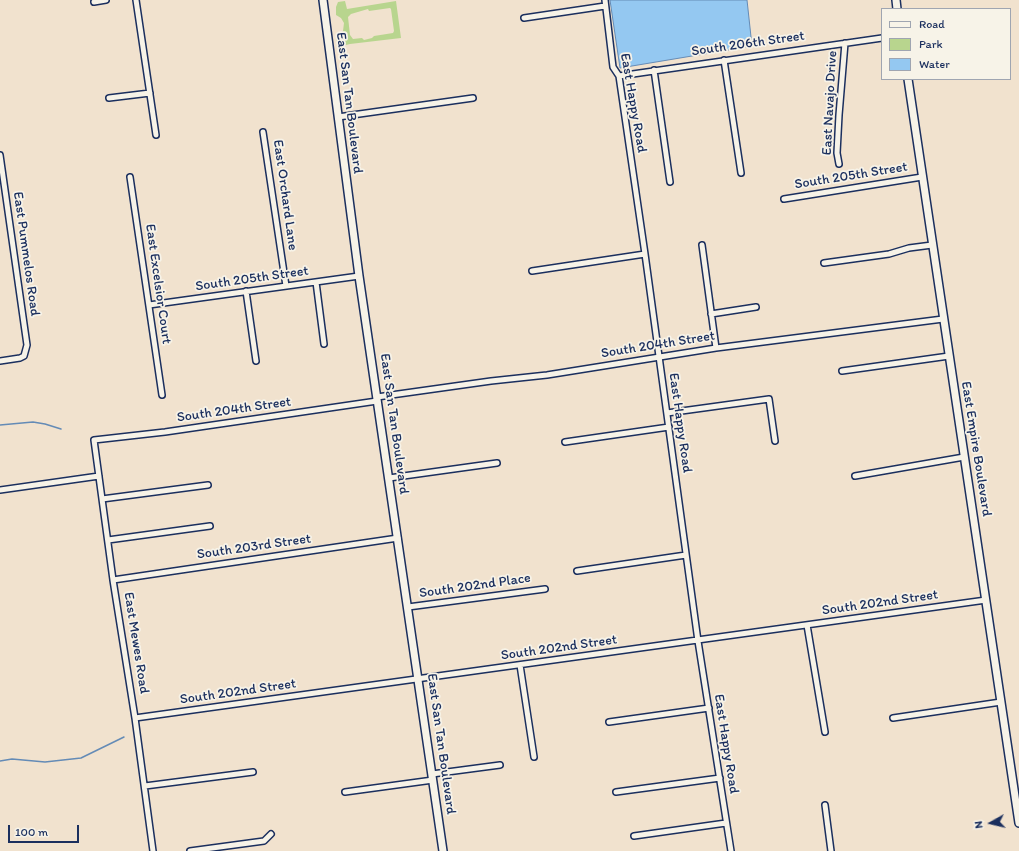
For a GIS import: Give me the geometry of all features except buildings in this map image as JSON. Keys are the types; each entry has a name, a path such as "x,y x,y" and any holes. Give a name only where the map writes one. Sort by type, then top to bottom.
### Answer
{"street":[{"path":"94,2 106,0"},
{"path":"136,0 156,135"},
{"name":"East San Tan Boulevard","path":"323,0 359,276 443,851"},
{"name":"East Happy Road","path":"605,0 613,67 618,76 645,254 698,641 730,851"},
{"path":"524,18 605,6"},
{"name":"South 206th Street","path":"618,76 881,38"},
{"name":"East Navajo Drive","path":"839,164 837,153 845,43"},
{"path":"724,60 741,173"},
{"path":"654,70 670,182"},
{"name":"East Empire Boulevard","path":"908,80 1019,823"},
{"path":"108,98 150,93"},
{"path":"338,117 473,98"},
{"name":"East Orchard Lane","path":"263,132 286,286"},
{"name":"East Pummelos Road","path":"0,155 27,345 24,356 0,361"},
{"name":"East Excelsior Court","path":"130,177 162,395"},
{"name":"South 205th Street","path":"784,199 922,177"},
{"path":"0,204 7,203"},
{"path":"702,245 716,348"},
{"path":"824,262 888,254 909,248 932,245"},
{"path":"532,271 645,254"},
{"name":"South 205th Street","path":"149,305 359,276"},
{"path":"316,282 324,344"},
{"path":"246,291 256,361"},
{"path":"711,314 756,307"},
{"name":"South 204th Street","path":"94,440 165,432 491,381 547,375 716,348 943,319"},
{"path":"842,371 949,356"},
{"path":"667,413 769,399 775,441"},
{"path":"565,442 669,428"},
{"name":"East Mewes Road","path":"94,440 113,580 145,786 153,851"},
{"path":"855,476 964,457"},
{"path":"389,478 496,463"},
{"path":"0,490 99,476"},
{"path":"102,499 208,485"},
{"path":"108,540 210,526"},
{"name":"South 203rd Street","path":"113,580 398,538"},
{"path":"577,571 686,555"},
{"name":"South 202nd Place","path":"408,608 545,589"},
{"name":"South 202nd Street","path":"135,718 986,600"},
{"path":"807,625 824,732"},
{"path":"520,665 534,757"},
{"path":"892,718 1001,702"},
{"path":"609,722 709,708"},
{"path":"345,792 500,766"},
{"path":"145,786 253,772"},
{"path":"616,792 720,778"},
{"path":"826,805 831,851"},
{"path":"634,836 726,823"},
{"path":"190,851 264,841 271,834"}],"green space":[{"path":"345,1 347,9 396,1 401,38 342,46 338,44 336,39 337,36 343,31 344,23 341,18 336,15 336,7 338,2","holes":["368,9 369,11 391,9 393,33 374,36 364,40 362,38 353,39 350,35 348,17 351,14"]}],"water":[{"path":"610,0 747,0 752,46 620,68"}],"waterway":[{"path":"0,425 33,422 61,429"},
{"path":"0,761 12,759 45,762 81,758 124,737"}]}
